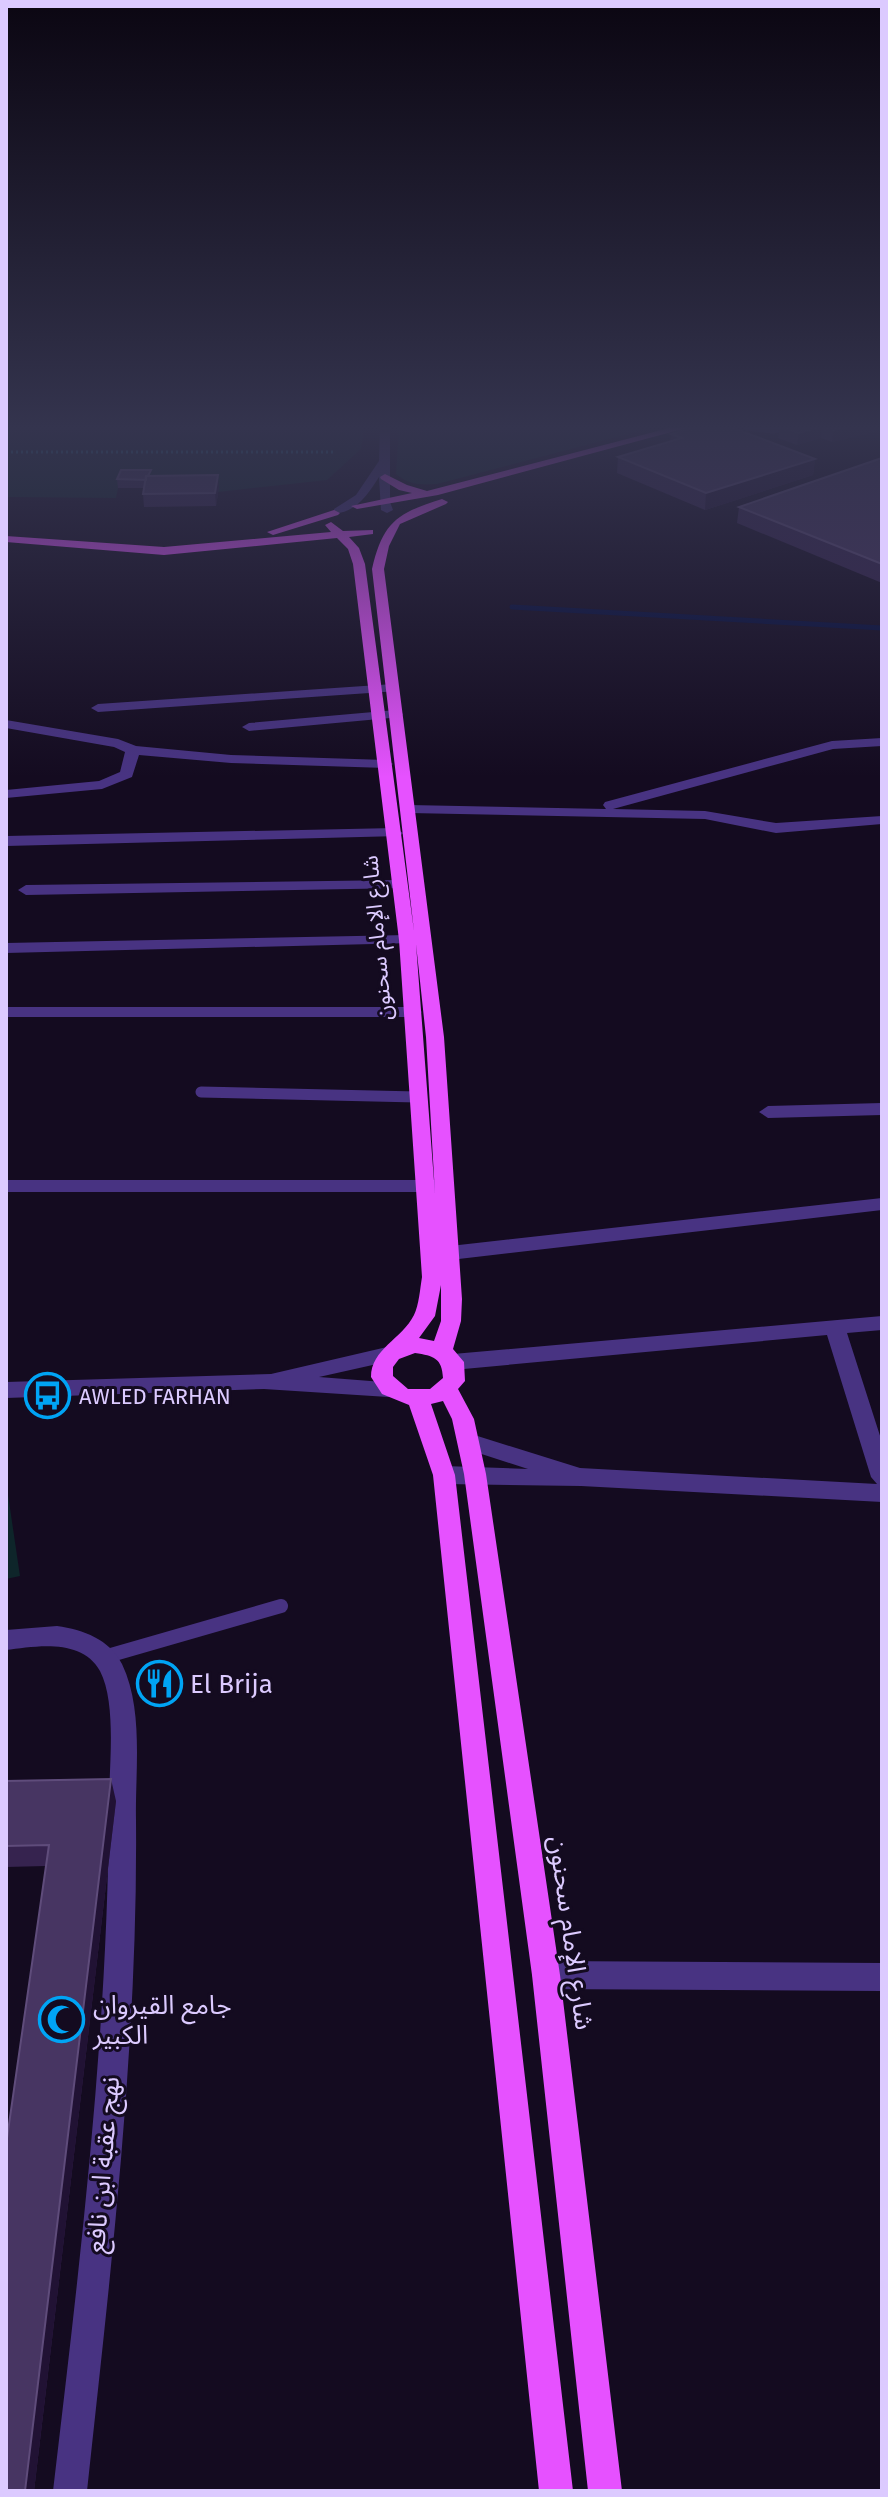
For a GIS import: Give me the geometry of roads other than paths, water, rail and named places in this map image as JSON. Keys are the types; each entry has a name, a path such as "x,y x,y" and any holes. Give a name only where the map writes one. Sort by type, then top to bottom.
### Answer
{"main road":[{"path":"66,544 164,551 256,544"},
{"path":"302,544 328,548"},
{"name":"شارع الإمام سحنون","path":"350,544 359,564 385,689"},
{"name":"شارع الإمام سحنون","path":"384,544 378,569 385,689 409,809 435,1037 435,1187 430,1295 425,1316 394,1352"},
{"path":"342,553 359,564"},
{"name":"شارع الإمام سحنون","path":"388,715 386,764 407,940 417,1097 450,1253 451,1321 447,1367 475,1474 546,1975 605,2491"},
{"path":"414,1345 447,1367 434,1396 418,1399 401,1397 388,1389 380,1378 380,1367 394,1352 414,1345"},
{"path":"418,1399 444,1475 556,2491"}],"street":[{"path":"98,708 385,689"},
{"path":"249,727 388,715"},
{"path":"6,724 118,743 133,750 231,759 386,764"},
{"path":"586,811 832,745 882,742"},
{"path":"6,794 109,783 127,774 133,750"},
{"path":"409,809 705,815 776,828 882,820"},
{"path":"6,841 395,833"},
{"path":"26,890 400,885"},
{"path":"6,948 407,940"},
{"path":"6,1012 413,1012"},
{"path":"768,1112 882,1109"},
{"path":"6,1186 435,1187"},
{"path":"450,1253 882,1204"},
{"path":"447,1367 882,1323"},
{"path":"835,1328 882,1477"},
{"path":"264,1381 394,1352"},
{"path":"6,1390 264,1381 388,1389"},
{"path":"468,1441 581,1477"},
{"path":"444,1475 475,1474 546,1480 581,1477 882,1493"},
{"path":"6,1640 37,1635 64,1637 88,1645 104,1657"},
{"name":"نهج عقبة ابن نافع","path":"70,2491 101,2207 124,1858 121,1717 115,1677 104,1657"},
{"path":"546,1975 882,1977"}],"lane":[{"path":"201,1092 417,1097"},
{"path":"104,1657 281,1606"}],"waterway":[{"path":"512,607 882,628"}],"place":[{"name":"AWLED FARHAN","path":"48,1396"},
{"name":"El Brija","path":"159,1684"},
{"name":"جامع القيروان الكبير","path":"62,2020"}]}
